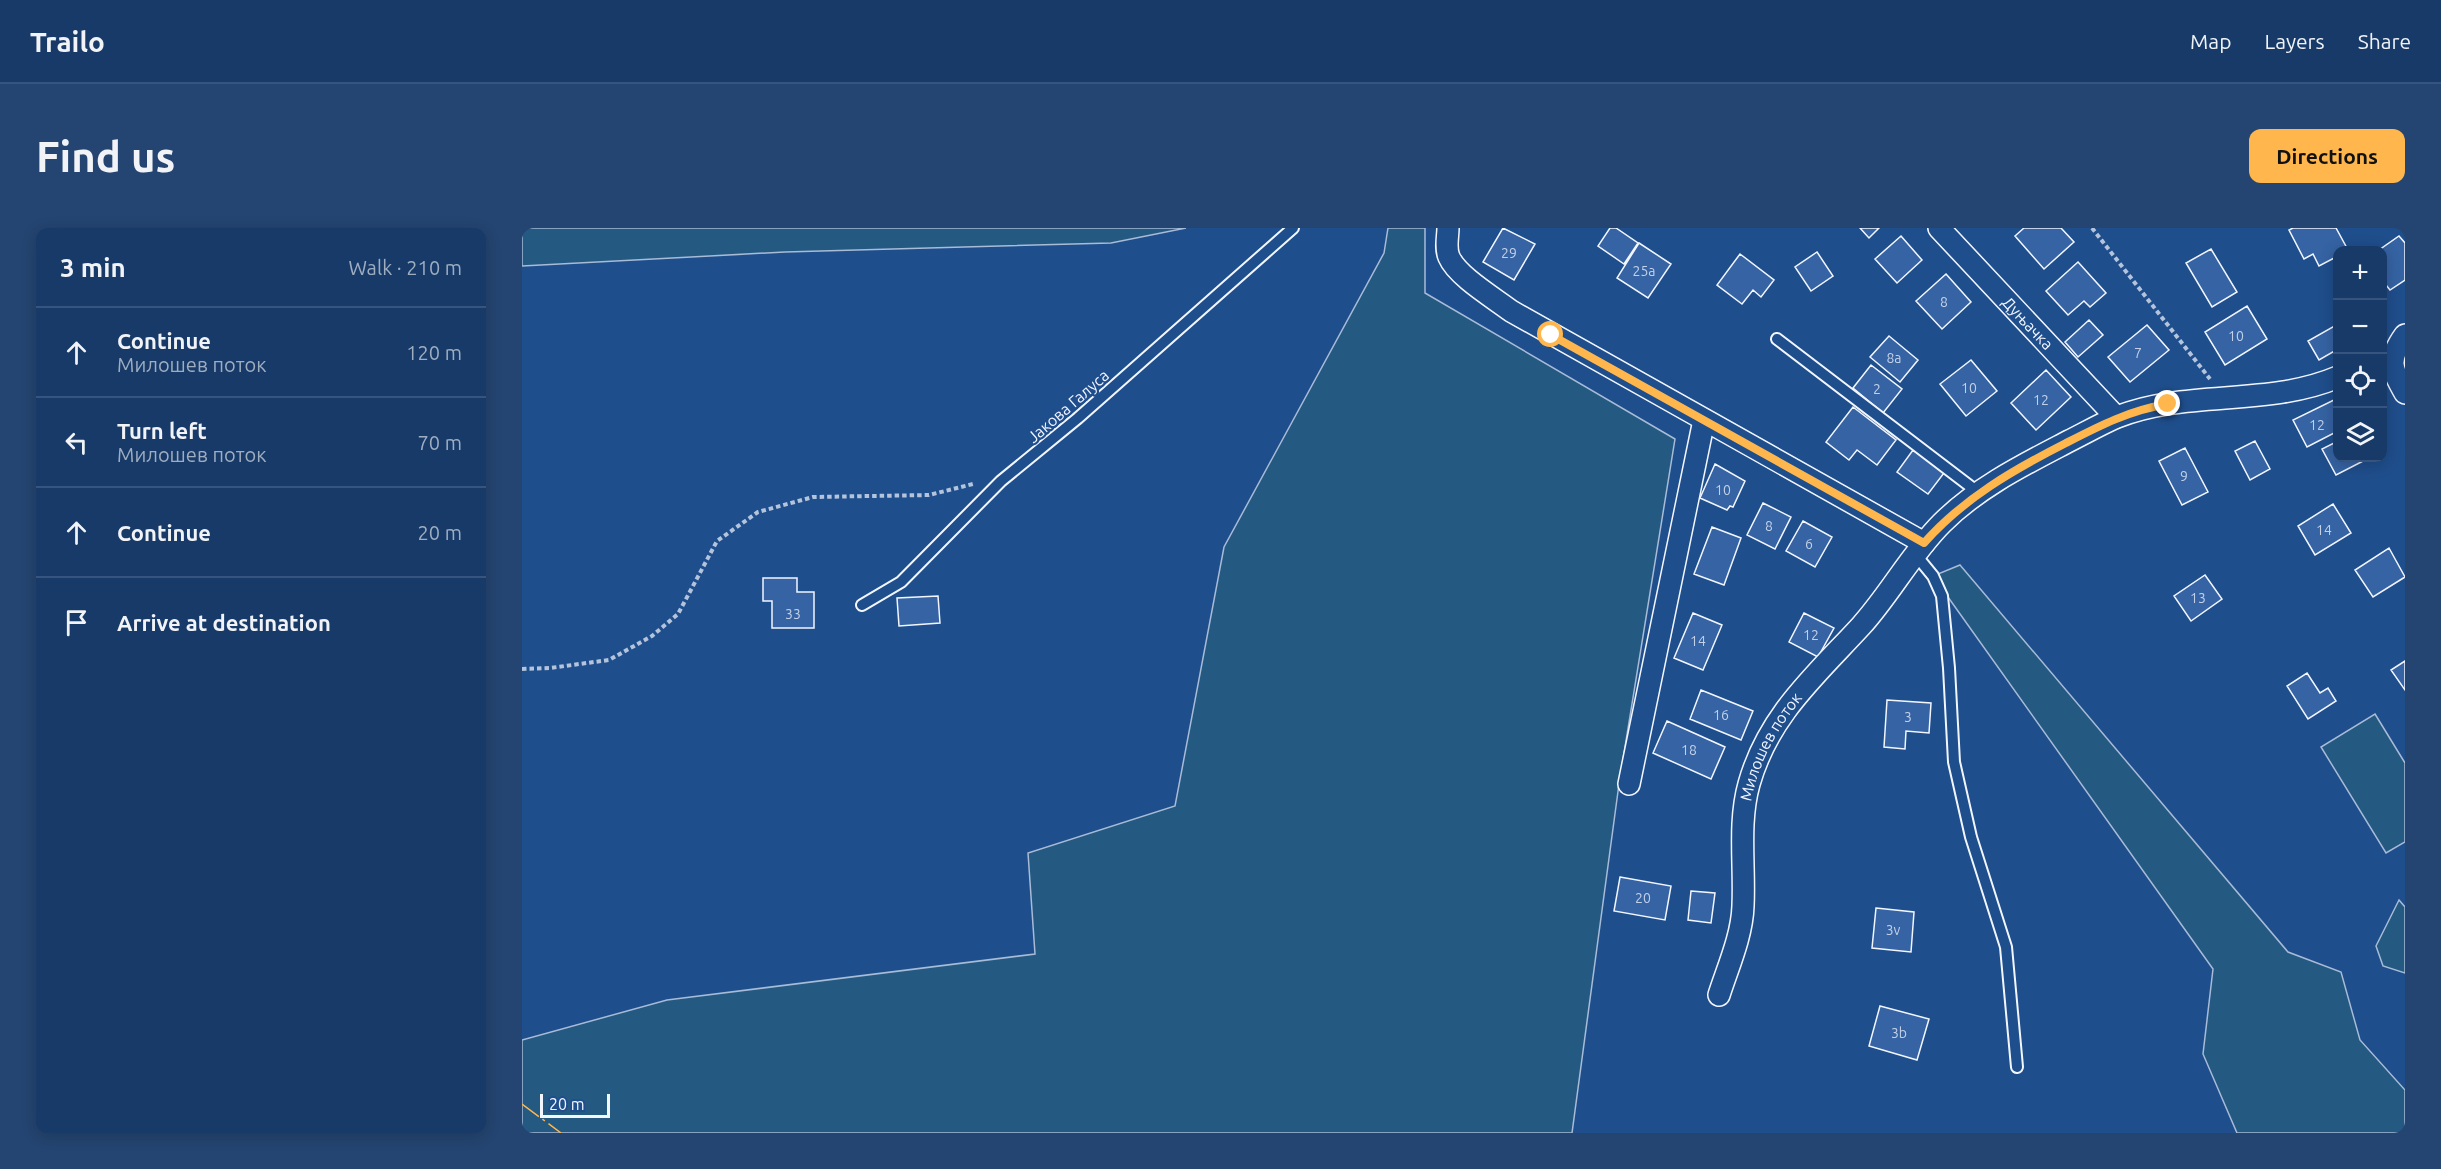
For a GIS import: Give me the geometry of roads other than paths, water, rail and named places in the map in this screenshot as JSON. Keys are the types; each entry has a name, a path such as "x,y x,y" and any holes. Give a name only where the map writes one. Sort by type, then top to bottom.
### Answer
{"street":[{"path":"1449,228 1447,248 1449,258 1469,279 1511,311 1704,420 1920,548"},
{"name":"Дуњачка","path":"1939,228 2116,417"},
{"path":"2405,336 2388,356 2405,393"},
{"name":"Милошев поток","path":"1719,995 1742,921 1744,808 1749,785 1765,743 1803,686 1884,599 1920,548 1942,523 1978,493 2032,460 2116,417 2157,406 2302,390 2333,378"},
{"path":"1629,784 1704,420"}],"lane":[{"name":"Јакова Галуса","path":"862,605 901,582 1001,481 1078,418 1293,228"},
{"path":"1777,339 1978,493"},
{"path":"1920,548 1942,596 1954,762 1971,837 2006,947 2017,1067"}]}
